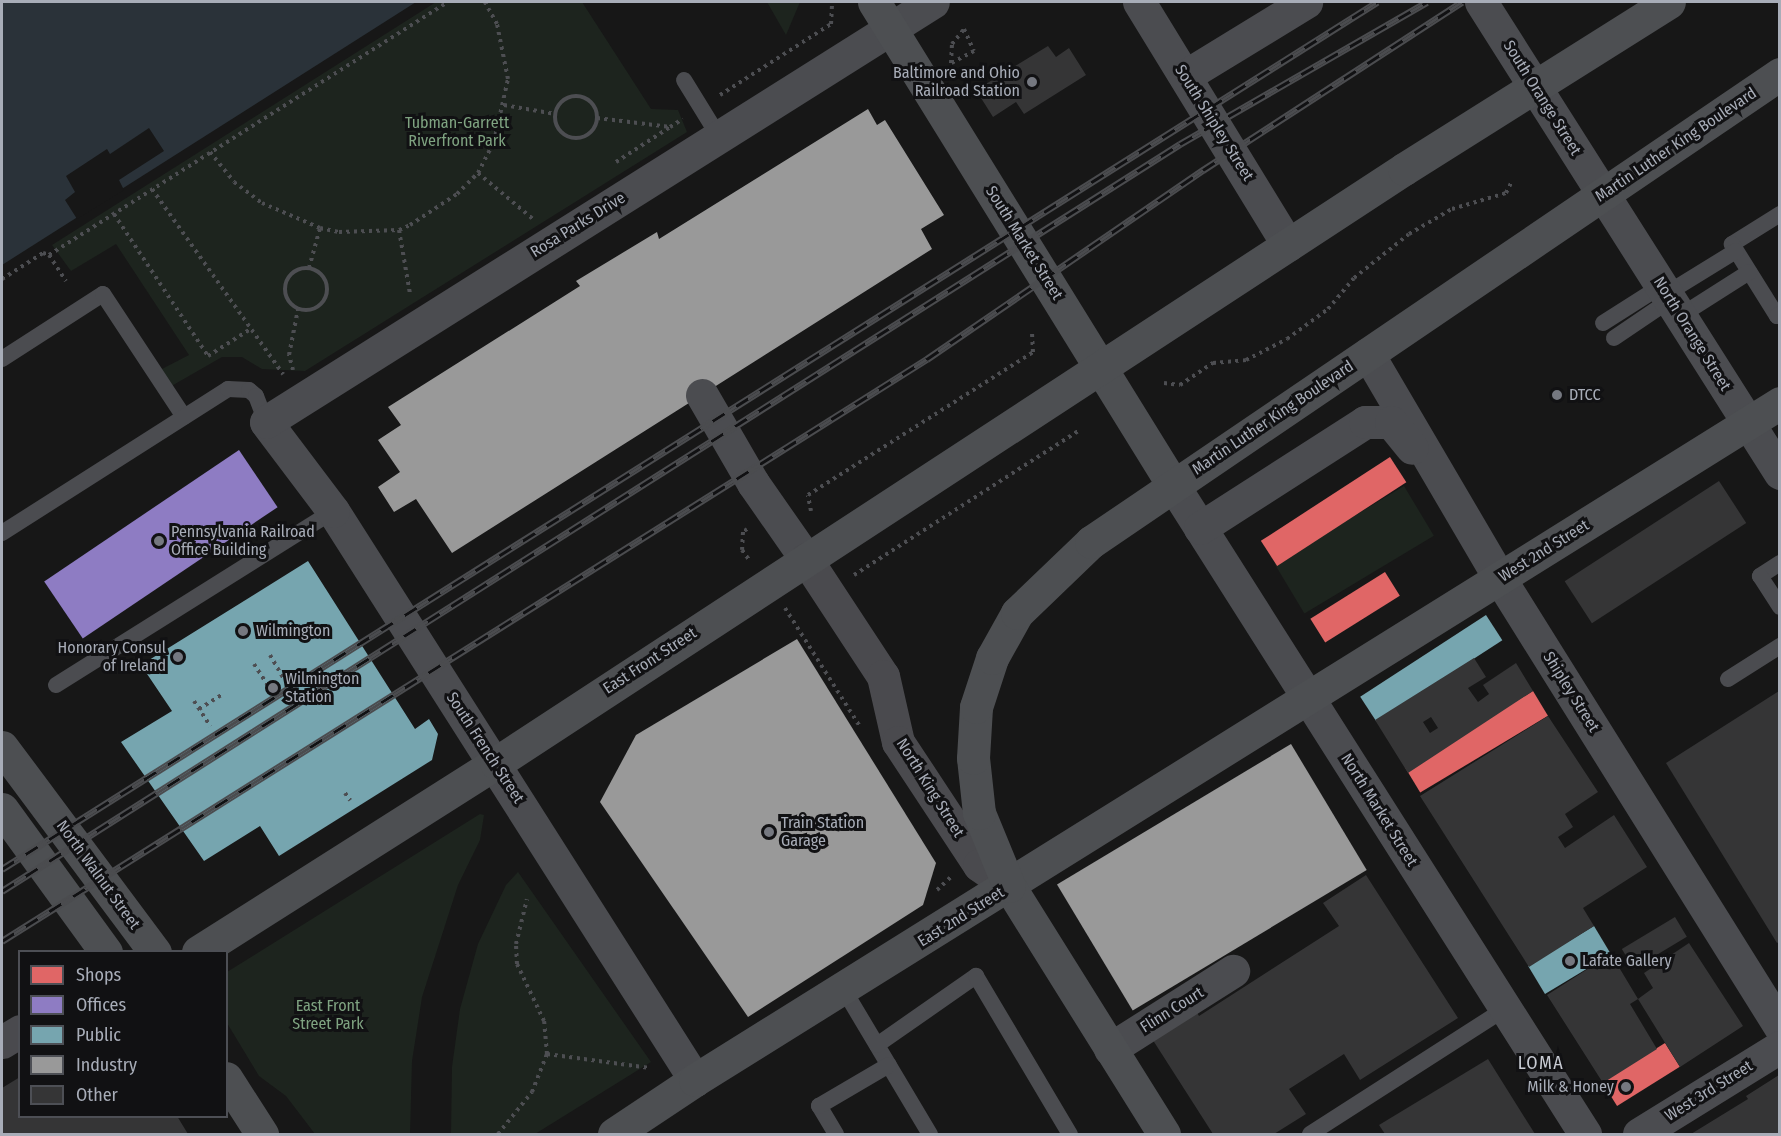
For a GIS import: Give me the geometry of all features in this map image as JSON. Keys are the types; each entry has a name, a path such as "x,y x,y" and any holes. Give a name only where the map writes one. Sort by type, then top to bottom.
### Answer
{"main road":[{"path":"1100,368 1535,86 1669,2"},
{"name":"South Market Street","path":"882,15 1173,485"},
{"name":"Martin Luther King Boulevard","path":"1009,886 979,813 973,758 976,707 992,658 1017,613 1055,574 1091,542 1779,74"},
{"name":"East Front Street","path":"200,950 496,763 1100,368"},
{"name":"West 2nd Street","path":"1308,699 1779,403"},
{"name":"East 2nd Street","path":"624,1132 695,1080 844,990 1308,699"},
{"name":"North Walnut Street","path":"2,747 43,799 153,950"},
{"path":"5,813 105,950"},
{"name":"North King Street","path":"1009,886 1164,1134"},
{"path":"228,1082 262,1134"}],"street":[{"path":"882,15 933,2"},
{"name":"South Shipley Street","path":"1138,2 1288,245"},
{"path":"1185,76 1306,2"},
{"name":"South Orange Street","path":"1481,2 1603,194"},
{"name":"Rosa Parks Drive","path":"266,422 719,137 882,15"},
{"name":"North Orange Street","path":"1603,194 1779,473"},
{"name":"Shipley Street","path":"1368,354 1500,579 1779,1028"},
{"name":"North King Street","path":"702,396 772,512 806,559 883,676 897,742 979,865 1009,886"},
{"path":"1200,528 1365,422 1379,419 1391,422 1457,503"},
{"name":"South French Street","path":"266,422 333,511 496,763 695,1080"},
{"name":"North Market Street","path":"1173,485 1585,1134"},
{"name":"Flinn Court","path":"1110,1049 1233,971"},
{"path":"2,1042 18,1032"},
{"name":"West 3rd Street","path":"1639,1134 1779,1047"}],"lane":[{"path":"684,80 719,137"},
{"path":"1779,214 1732,244 1777,316 1779,314"},
{"path":"1614,338 1736,251"},
{"path":"1603,323 1749,272"},
{"path":"2,359 103,294 184,417"},
{"path":"2,533 228,390 240,387 256,396 266,422"},
{"path":"56,685 333,511"},
{"path":"1779,563 1760,576 1779,607"},
{"path":"1728,679 1779,646"},
{"path":"876,1045 976,976 1070,1134"},
{"path":"844,990 930,1134"},
{"path":"1310,1134 1505,1008"},
{"path":"836,1134 819,1106 889,1065"}],"path":[{"path":"49,255 447,2"},
{"path":"210,152 234,182 262,203 320,228 339,232 399,230 457,194 478,173 494,142 504,105 505,53 497,24 485,2"},
{"path":"831,24 832,2"},
{"path":"964,29 974,51 951,63 952,44 964,29"},
{"path":"581,96 593,104 597,118 591,131 570,137 558,129 555,114 561,101 581,96"},
{"path":"504,105 555,114"},
{"path":"478,173 532,217"},
{"path":"1164,383 1180,385 1213,363 1246,360 1287,339 1328,309 1381,254 1418,228 1452,209 1506,194 1512,183"},
{"path":"152,189 278,373"},
{"path":"114,214 208,356 249,330"},
{"path":"309,268 320,228"},
{"path":"399,230 411,297"},
{"path":"2,279 43,253 49,255 66,281"},
{"path":"309,268 323,276 326,296 315,308 298,309 286,296 285,284 293,272 309,268"},
{"path":"295,378 289,355 298,309"},
{"path":"808,495 772,512 743,532 742,549 863,731"},
{"path":"270,655 284,679"},
{"path":"254,664 270,689"},
{"path":"199,709 222,694"},
{"path":"194,701 210,726"},
{"path":"345,793 350,800"},
{"path":"931,894 950,880 952,870"},
{"path":"498,1134 532,1092 547,1054 544,1021 517,964 516,944 527,899"},
{"path":"547,1054 651,1069"}],"green space":[{"name":"Tubman-Garrett Riverfront Park","path":"436,2 582,2 651,109 678,110 687,132 305,371 262,369 242,357 222,357 168,388 158,371 189,355 116,244 71,271 52,245"},
{"path":"767,2 800,2 786,35"},
{"path":"1404,486 1434,536 1304,613 1275,564"},
{"name":"East Front Street Park","path":"480,814 484,815 480,840 458,885 422,997 412,1061 410,1134 315,1134 286,1096 259,1076 228,1025 228,971"},
{"path":"518,872 651,1062 535,1134 451,1134 452,1067 460,1009 478,944 506,885"}],"shaded area":[{"path":"2,2 416,2 2,265"}],"pier":[{"path":"149,128 164,151 119,180 124,190 77,219 65,200 75,192 66,176 107,149 110,154"}],"building: Shops":[{"path":"1390,457 1406,482 1277,566 1261,541"},
{"path":"1385,572 1400,596 1325,642 1310,619"},
{"path":"1533,691 1548,716 1420,793 1405,768"},
{"path":"1665,1043 1680,1067 1617,1106 1602,1082"}],"building: Offices":[{"name":"Pennsylvania Railroad Office Building","path":"239,450 278,507 83,639 44,581"}],"building: Public":[{"name":"Wilmington Station","path":"308,561 415,729 429,719 438,734 432,760 279,856 260,826 204,861 121,742 172,711 141,665"},
{"path":"1486,615 1502,640 1377,722 1360,697"},
{"name":"Lafate Gallery","path":"1594,926 1611,954 1545,994 1528,966"}],"building: Industry":[{"path":"868,109 877,125 885,120 944,215 921,229 932,249 452,553 416,499 394,512 378,487 400,472 378,440 401,425 388,407 580,286 576,281 657,232 659,239"},
{"name":"Train Station Garage","path":"797,639 936,863 923,905 748,1017 600,802 636,735"},
{"path":"1291,744 1367,870 1133,1011 1057,885"}],"building: Other":[{"name":"Baltimore and Ohio Railroad Station","path":"1048,46 1056,57 1069,48 1086,75 1024,114 1016,102 993,117 976,90"},
{"path":"1719,481 1746,523 1592,623 1565,581"},
{"path":"1474,658 1486,677 1468,688 1478,702 1489,694 1483,685 1516,663 1533,691 1408,773 1375,720","holes":["1431,717 1438,728 1430,733 1423,722"]},
{"path":"1779,691 1779,942 1777,943 1666,763"},
{"path":"1548,716 1598,792 1565,814 1573,827 1558,837 1565,848 1614,815 1647,867 1583,908 1594,926 1529,967 1420,796"},
{"path":"1366,875 1458,1018 1360,1080 1344,1054 1289,1089 1306,1114 1274,1134 1213,1134 1149,1034 1193,1006 1199,1016 1339,926 1323,903"},
{"path":"1675,917 1687,937 1634,969 1622,949"},
{"path":"1689,943 1743,1026 1680,1067 1638,999 1653,988 1644,973"},
{"path":"1611,954 1638,999 1630,1004 1657,1049 1603,1083 1547,995"},
{"path":"1488,1059 1535,1134 1385,1134 1379,1125"},
{"path":"1779,1075 1779,1134 1691,1134 1748,1099 1746,1096"},
{"path":"18,1078 18,1118 178,1118 188,1134 2,1134 2,1088"}],"railway":[{"path":"2,869 1377,2"},
{"path":"2,891 1180,144 1427,2"},
{"path":"2,941 927,359 1203,170 1462,2"}],"place":[{"name":"Baltimore and Ohio Railroad Station","path":"1032,82"},
{"name":"DTCC","path":"1557,395"},
{"name":"Pennsylvania Railroad Office Building","path":"159,541"},
{"name":"Wilmington","path":"243,631"},
{"name":"Honorary Consul of Ireland","path":"178,657"},
{"name":"Wilmington Station","path":"273,688"},
{"name":"Train Station Garage","path":"769,832"},
{"name":"Lafate Gallery","path":"1570,961"},
{"name":"Milk & Honey","path":"1626,1087"}],"district":[{"name":"LOMA","path":"1541,1063"}]}
